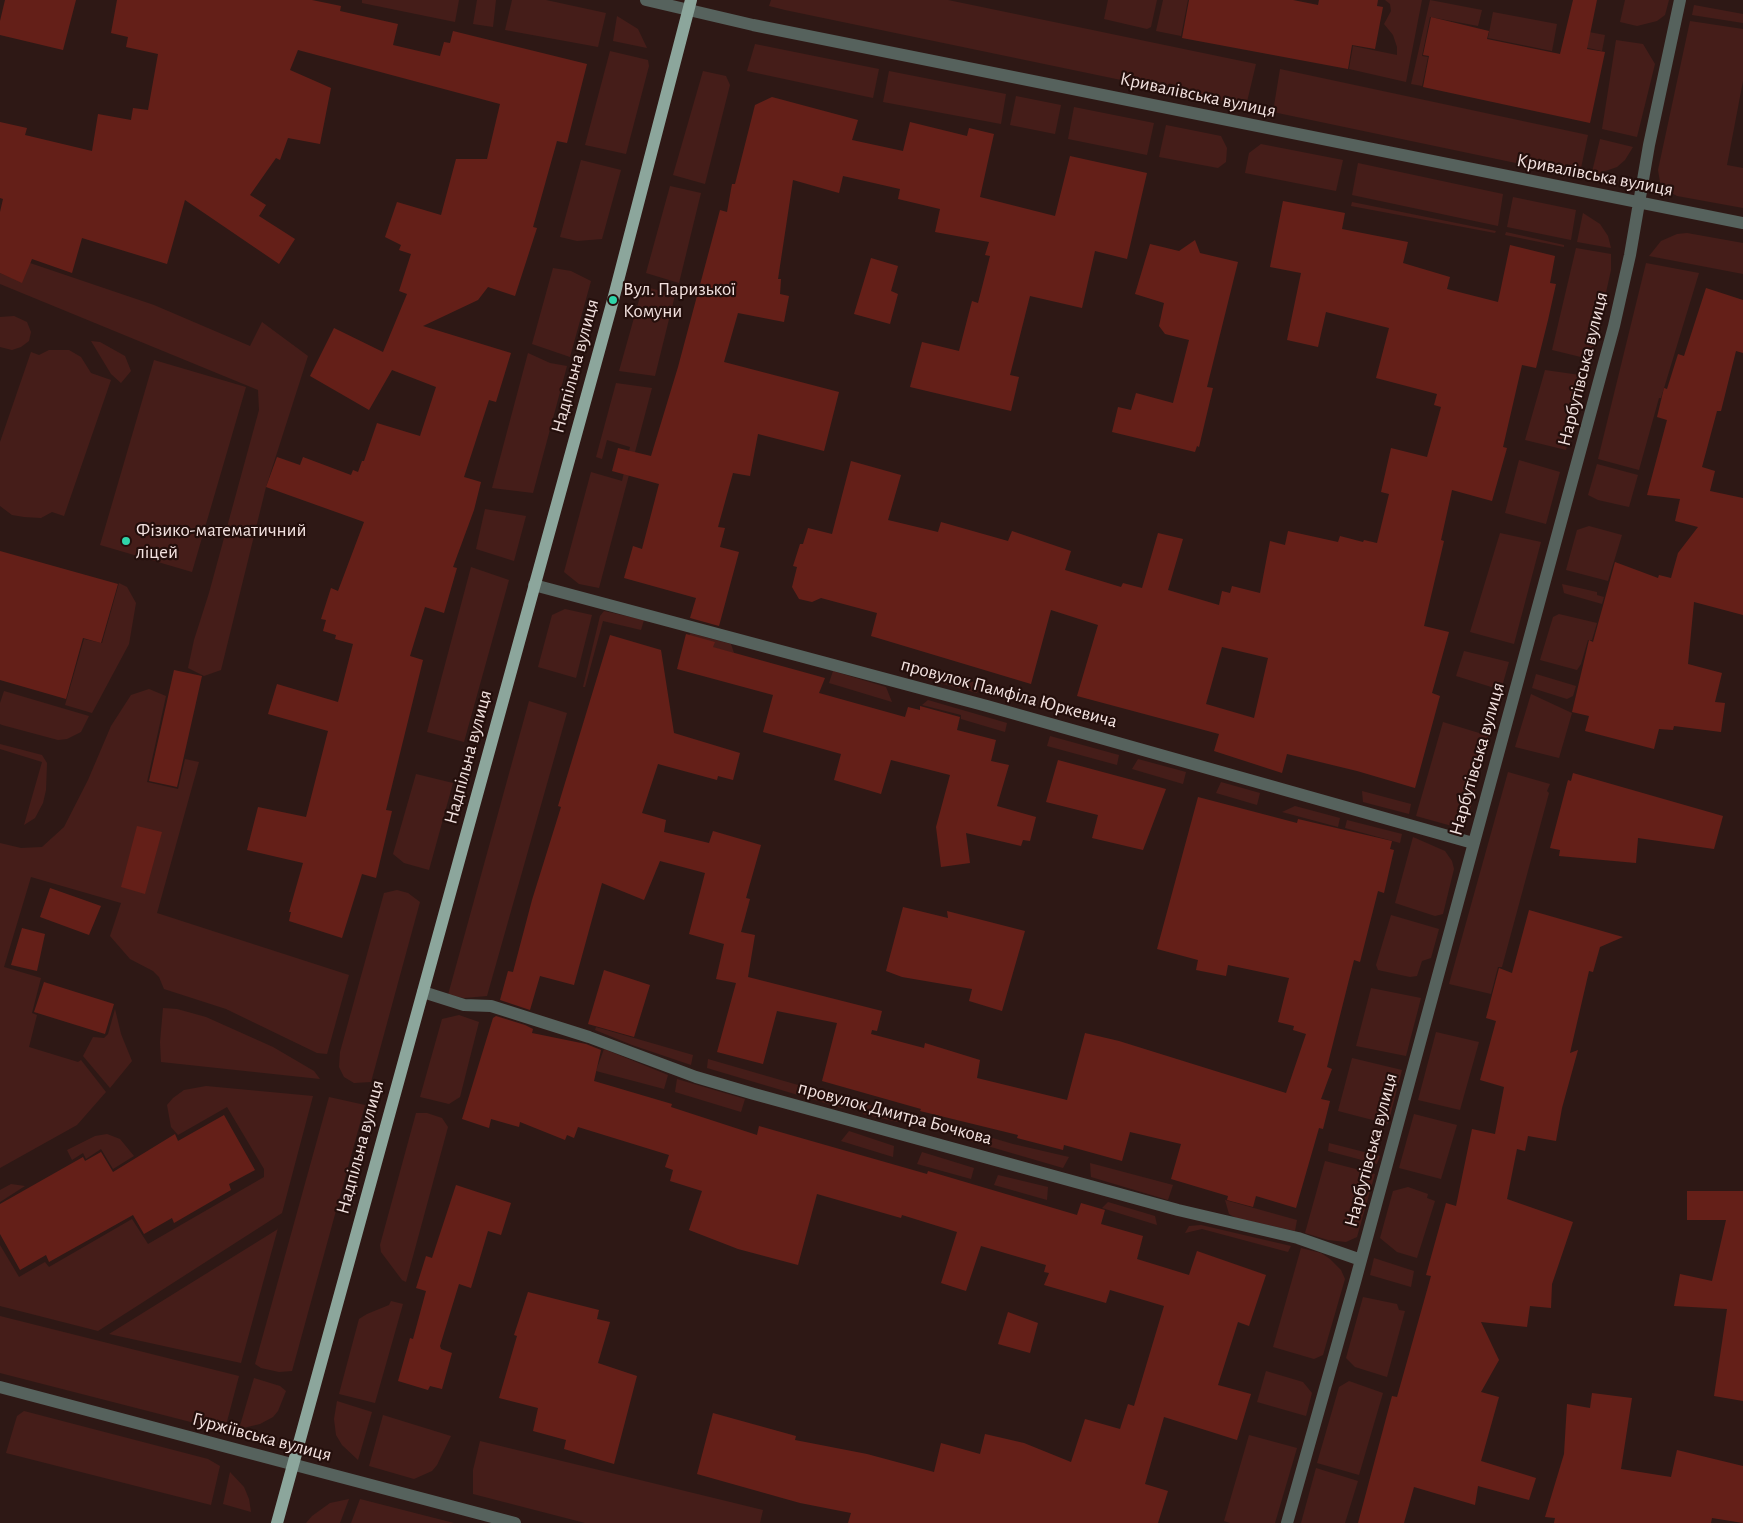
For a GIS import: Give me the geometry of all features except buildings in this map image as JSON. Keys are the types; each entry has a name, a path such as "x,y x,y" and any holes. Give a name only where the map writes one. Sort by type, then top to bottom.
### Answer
{"main road":[{"name":"Надпільна вулиця","path":"277,1523 613,300 690,5"}],"street":[{"name":"Кривалівська вулиця","path":"646,0 690,5 753,25 1016,76 1639,204 1743,223"},
{"name":"Нарбутівська вулиця","path":"1287,1523 1361,1260 1614,326 1649,145 1680,0"},
{"name":"провулок Памфіла Юркевича","path":"534,585 978,703 1473,843"},
{"name":"провулок Дмитра Бочкова","path":"422,992 464,1005 491,1006 589,1037 696,1077 1178,1210 1298,1238 1361,1260"},
{"name":"Гуржіївська вулиця","path":"0,1387 515,1523"}],"shaded area":[{"path":"362,0 459,0 455,22 362,3"},
{"path":"477,0 496,0 493,27 473,24"},
{"path":"512,0 546,0 606,13 598,47 505,30"},
{"path":"771,0 948,0 1256,64 1246,106 785,10 769,6"},
{"path":"1108,0 1157,0 1151,27 1147,29 1104,19"},
{"path":"1163,0 1188,0 1181,36 1156,31"},
{"path":"1385,0 1422,0 1406,82 1349,69 1353,46 1397,55 1397,47 1393,35 1384,24 1391,11 1390,4"},
{"path":"1430,0 1482,10 1478,26 1430,17 1422,56 1428,57 1422,86 1411,84"},
{"path":"1625,0 1669,0 1665,15 1657,21 1637,26 1620,22"},
{"path":"1694,5 1743,14 1743,23 1692,15"},
{"path":"1493,12 1557,24 1552,51 1488,38"},
{"path":"617,16 638,29 647,48 613,41"},
{"path":"1690,21 1743,29 1743,81 1727,165 1743,168 1743,208 1677,196 1666,190 1660,182 1658,170"},
{"path":"1567,28 1605,35 1602,51 1565,43"},
{"path":"1616,40 1643,44 1655,64 1637,137 1602,129"},
{"path":"755,44 879,69 873,98 747,71"},
{"path":"610,51 648,60 649,66 626,154 585,145"},
{"path":"1280,69 1588,135 1581,168 1573,175 1273,112"},
{"path":"703,71 726,76 730,85 705,184 673,175"},
{"path":"889,71 1006,94 1001,124 883,102"},
{"path":"1016,96 1061,105 1055,134 1010,125"},
{"path":"1074,107 1154,123 1147,155 1068,139"},
{"path":"1166,125 1221,136 1227,148 1226,162 1218,168 1159,157"},
{"path":"1600,139 1633,147 1625,160 1617,167 1591,176"},
{"path":"1261,144 1343,160 1336,191 1245,173 1249,153"},
{"path":"581,160 621,170 602,239 577,241 560,237"},
{"path":"1358,163 1503,194 1498,226 1352,195"},
{"path":"670,186 701,193 679,283 646,273"},
{"path":"1513,197 1576,210 1571,240 1507,227"},
{"path":"1352,202 1496,231 1495,233 1351,206"},
{"path":"1583,213 1600,224 1608,236 1611,248 1577,242"},
{"path":"1506,232 1564,245 1564,247 1505,235"},
{"path":"1687,233 1743,243 1743,274 1649,256 1661,241 1677,234"},
{"path":"1576,248 1611,254 1611,270 1592,355 1585,358 1552,350"},
{"path":"30,263 154,305 250,346 262,322 308,356 266,487 221,670 204,676 188,668 194,640 209,593 259,410 258,390 0,284 0,273 22,282"},
{"path":"1646,263 1699,273 1661,398 1659,398 1639,470 1598,459"},
{"path":"553,268 571,271 591,281 570,357 532,344"},
{"path":"643,286 675,295 655,376 619,371"},
{"path":"14,316 27,322 31,332 29,341 21,347 12,350 0,347 0,317"},
{"path":"91,341 100,342 125,356 131,371 121,383 111,374"},
{"path":"49,350 69,350 81,357 91,373 111,380 64,516 52,512 41,518 12,515 0,506 0,442 31,352 39,355"},
{"path":"528,353 550,363 567,366 533,493 492,488"},
{"path":"154,360 246,387 192,572 100,545"},
{"path":"1545,370 1580,375 1585,381 1566,450 1525,440"},
{"path":"616,383 652,388 599,588 579,584 564,572 591,472 622,481 630,447 607,440 602,459 596,457"},
{"path":"1519,460 1560,472 1546,524 1505,513"},
{"path":"1597,464 1638,475 1629,507 1598,500 1588,495"},
{"path":"485,509 526,516 514,561 476,549"},
{"path":"1589,526 1622,535 1608,581 1566,570 1577,530"},
{"path":"1500,533 1541,542 1514,644 1470,632"},
{"path":"471,567 509,580 464,742 427,732"},
{"path":"119,583 127,587 136,603 129,644 92,713 65,705 84,639 102,643"},
{"path":"1562,584 1597,592 1597,595 1604,597 1602,604 1564,593"},
{"path":"565,609 592,615 576,678 538,667 552,615"},
{"path":"604,611 644,620 641,630 603,621 585,687 583,687 600,616"},
{"path":"1559,614 1597,623 1592,640 1588,640 1581,664 1577,670 1540,660 1553,617"},
{"path":"690,633 731,644 734,653 688,641"},
{"path":"1464,651 1509,662 1501,690 1456,676"},
{"path":"923,667 980,684 977,693 925,679"},
{"path":"833,671 886,687 892,702 829,683"},
{"path":"1536,674 1576,686 1573,696 1567,699 1532,688"},
{"path":"149,689 166,696 147,782 178,789 185,759 199,762 157,913 349,975 327,1054 317,1053 226,1009 164,989 159,977 153,971 130,959 110,936 121,903 31,877 4,967 41,978 32,1013 37,1015 29,1047 78,1062 81,1060 106,1092 77,1125 0,1168 0,843 21,848 42,847 64,827 88,780 111,726 131,695"},
{"path":"4,691 89,716 81,732 67,739 58,740 2,725 0,724 0,703"},
{"path":"1531,694 1572,713 1559,758 1515,747"},
{"path":"928,700 1007,723 1005,732 961,719 961,715 922,705"},
{"path":"529,701 567,713 487,996 464,998 448,995"},
{"path":"1443,722 1489,736 1468,818 1452,826 1416,816"},
{"path":"1050,736 1119,755 1117,765 1047,746"},
{"path":"0,744 42,755 47,763 46,790 43,803 35,818 24,825 42,762 0,749"},
{"path":"1138,759 1186,772 1183,784 1132,769"},
{"path":"1508,772 1550,784 1502,967 1498,967 1491,994 1449,984"},
{"path":"416,774 453,783 429,870 404,863 393,854"},
{"path":"1221,782 1260,793 1257,805 1216,793"},
{"path":"1362,791 1411,804 1409,814 1363,802"},
{"path":"1295,806 1340,818 1338,827 1282,812"},
{"path":"1347,820 1402,834 1400,843 1345,828"},
{"path":"1413,837 1445,851 1452,861 1454,869 1443,914 1435,916 1395,903"},
{"path":"397,890 408,893 420,902 371,1082 354,1083 344,1077 339,1067 340,1052 384,893"},
{"path":"1391,915 1439,929 1431,958 1422,961 1417,976 1410,977 1378,970 1376,965"},
{"path":"1371,988 1421,998 1406,1056 1356,1046"},
{"path":"163,1008 177,1009 206,1017 273,1047 314,1071 320,1079 161,1062 160,1042"},
{"path":"115,1009 121,1034 132,1061 110,1088 83,1056 93,1037 104,1038 108,1034"},
{"path":"459,1015 479,1022 460,1097 449,1104 420,1097 442,1019"},
{"path":"596,1027 693,1055 691,1065 632,1045 595,1030"},
{"path":"1436,1032 1479,1042 1460,1110 1418,1100"},
{"path":"604,1049 668,1075 664,1089 596,1071"},
{"path":"1352,1058 1402,1070 1388,1124 1338,1111"},
{"path":"708,1059 845,1098 842,1108 707,1068"},
{"path":"677,1079 745,1099 741,1112 675,1092"},
{"path":"206,1086 313,1096 282,1213 98,1331 0,1306 0,1245 19,1277 45,1262 49,1267 132,1219 148,1244 264,1177 264,1169 227,1107 178,1135 171,1127 167,1105 184,1090"},
{"path":"329,1097 365,1105 292,1371 279,1372 261,1368 255,1364"},
{"path":"865,1104 905,1114 898,1122 863,1114"},
{"path":"416,1113 427,1113 442,1118 448,1127 406,1282 402,1280 381,1252 380,1245"},
{"path":"1414,1114 1457,1125 1441,1179 1399,1168"},
{"path":"962,1129 1013,1144 1069,1157 1063,1168 960,1138"},
{"path":"849,1131 894,1146 893,1157 841,1141"},
{"path":"107,1134 120,1139 134,1156 113,1169 101,1149 86,1159 83,1153 72,1160 67,1150 95,1136"},
{"path":"1329,1143 1380,1156 1377,1164 1328,1151"},
{"path":"922,1152 974,1168 971,1179 917,1164"},
{"path":"1325,1161 1375,1174 1357,1237 1346,1242 1328,1240 1305,1233"},
{"path":"1090,1163 1173,1185 1168,1200 1091,1177"},
{"path":"998,1175 1048,1187 1047,1200 994,1185"},
{"path":"11,1184 25,1186 0,1202 0,1190"},
{"path":"1408,1187 1428,1194 1427,1198 1435,1201 1417,1258 1397,1252 1380,1238 1393,1191"},
{"path":"1225,1200 1297,1220 1295,1231 1236,1218 1229,1214"},
{"path":"1108,1202 1155,1216 1157,1225 1102,1208"},
{"path":"1201,1225 1291,1246 1288,1252 1202,1229 1185,1233 1189,1226"},
{"path":"278,1229 241,1363 109,1334"},
{"path":"1301,1248 1321,1253 1330,1259 1341,1270 1345,1279 1323,1355 1314,1359 1273,1347"},
{"path":"1374,1258 1414,1271 1411,1287 1370,1275"},
{"path":"1363,1297 1397,1304 1399,1310 1405,1311 1387,1377 1355,1367 1346,1358"},
{"path":"391,1301 403,1304 375,1403 339,1394 359,1319 389,1305"},
{"path":"0,1316 239,1376 225,1429 214,1428 0,1373"},
{"path":"1266,1371 1303,1382 1312,1393 1306,1416 1257,1402"},
{"path":"254,1378 280,1386 286,1391 278,1411 273,1417 260,1424 239,1429"},
{"path":"1349,1381 1383,1393 1359,1475 1317,1463 1339,1387"},
{"path":"337,1401 372,1412 358,1460 342,1445 336,1435 334,1419"},
{"path":"24,1411 208,1459 220,1466 211,1505 6,1453 17,1416"},
{"path":"383,1415 451,1436 437,1465 432,1471 414,1479 369,1466"},
{"path":"1249,1435 1297,1448 1275,1523 1230,1523 1224,1521"},
{"path":"480,1441 763,1510 760,1523 585,1523 473,1494 473,1470"},
{"path":"1316,1468 1358,1481 1345,1523 1301,1523"},
{"path":"230,1472 244,1487 249,1499 251,1512 223,1504"},
{"path":"349,1499 340,1523 306,1523 312,1516 330,1503"},
{"path":"360,1499 454,1523 351,1523"}],"place":[{"name":"Вул. Паризької Комуни","path":"613,300"},
{"name":"Фізико-математичний ліцей","path":"126,541"}]}
